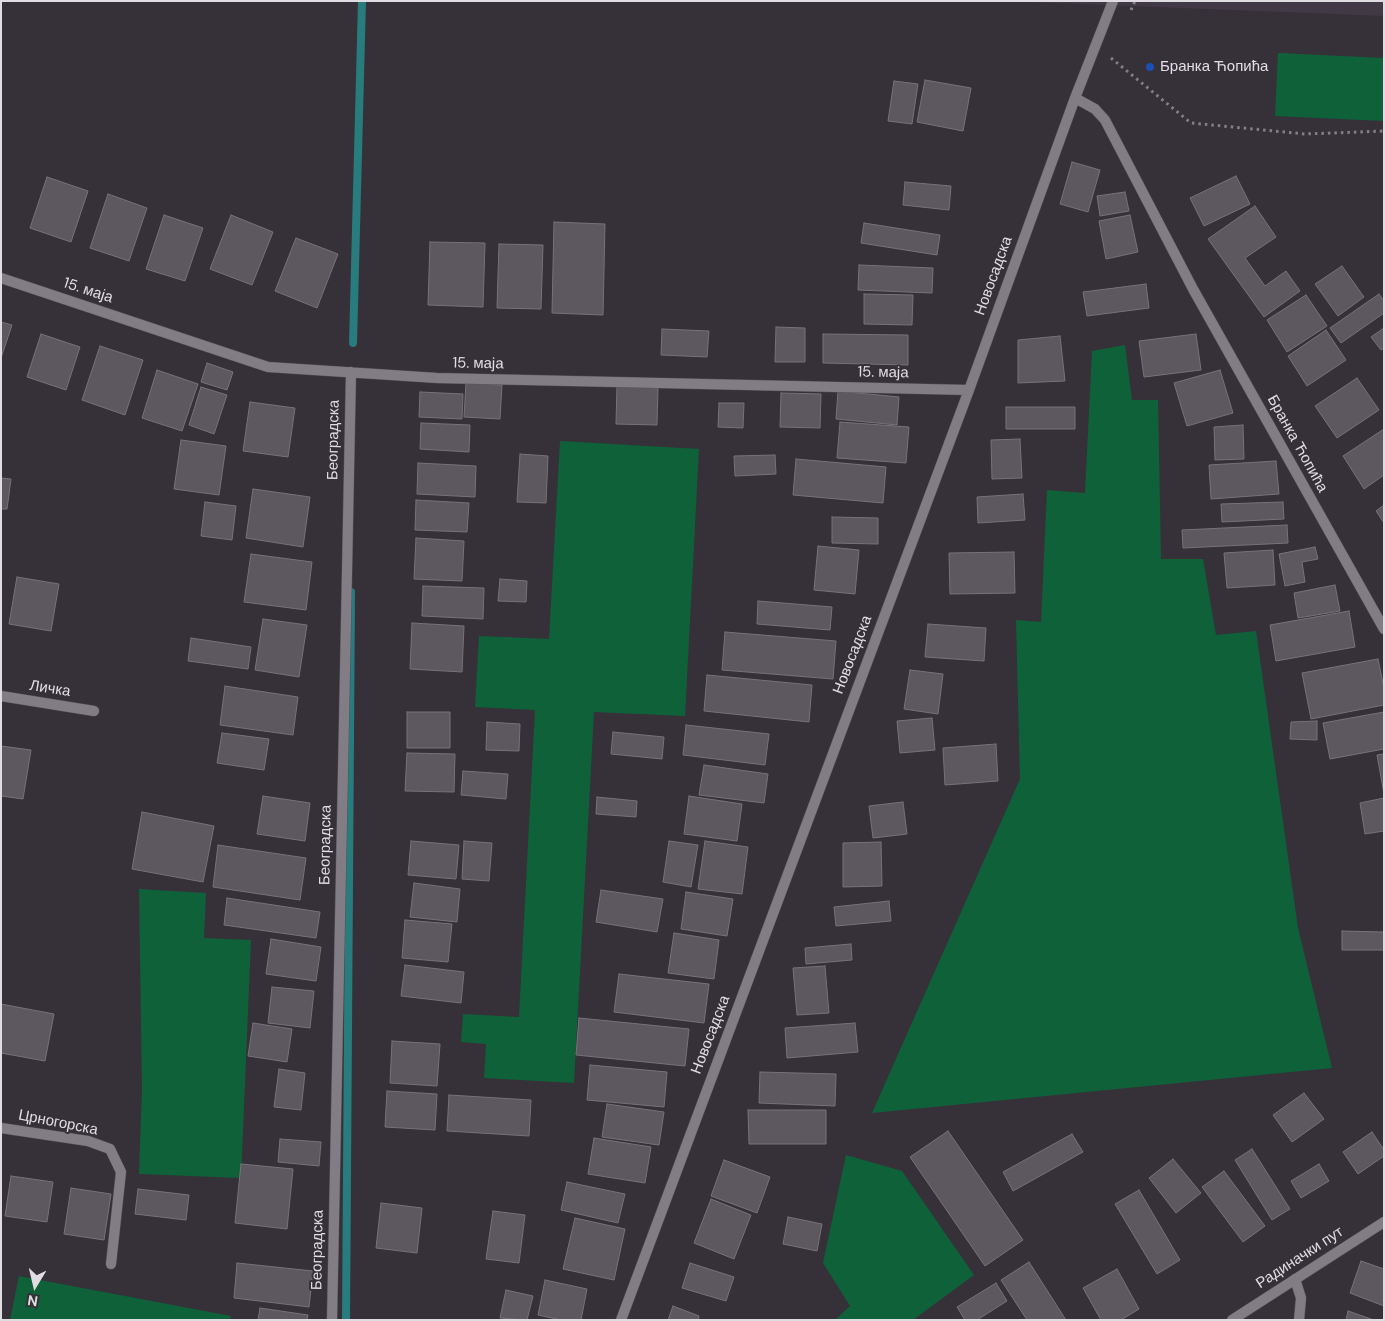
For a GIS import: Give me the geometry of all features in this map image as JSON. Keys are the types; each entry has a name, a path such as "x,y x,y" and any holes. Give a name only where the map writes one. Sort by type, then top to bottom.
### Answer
{"street":[{"name":"Новосадска","path":"621,1320 969,390 1075,98 1113,1"},
{"name":"Бранка Ћопића","path":"1075,98 1095,109 1105,120 1193,289 1384,630"},
{"name":"15. маја","path":"1,278 268,366 437,378 969,390"},
{"name":"Београдска","path":"332,1320 351,372"},
{"name":"Личка","path":"1,696 94,711"},
{"name":"Црногорска","path":"1,1128 88,1141 110,1149 121,1172 111,1264"},
{"name":"Радиначки пут","path":"1232,1320 1384,1222"},
{"path":"1295,1279 1301,1298 1300,1320"}],"path":[{"path":"1110,58 1190,123 1305,134 1384,131"}],"shaded area":[{"path":"1001,1 1384,1 1384,16 1030,2"}],"green space":[{"path":"1278,53 1384,58 1384,121 1275,116"},
{"path":"1125,345 1132,400 1158,400 1161,559 1203,559 1216,635 1256,631 1298,928 1332,1068 872,1113 1020,779 1016,620 1041,622 1047,490 1085,493 1092,351"},
{"path":"560,441 699,449 685,716 594,712 574,1083 484,1078 486,1044 461,1042 463,1014 519,1017 535,710 475,707 479,636 549,639"},
{"path":"139,889 206,893 204,938 251,940 241,1178 139,1174 142,1090"},
{"path":"846,1155 902,1171 974,1275 913,1320 835,1320 850,1306 823,1263"},
{"path":"19,1276 231,1316 230,1320 10,1320"}],"building":[{"path":"925,80 971,88 963,131 917,122"},
{"path":"894,81 918,84 912,124 888,121"},
{"path":"1072,162 1100,170 1088,212 1060,204"},
{"path":"1236,176 1250,204 1204,226 1190,198"},
{"path":"47,177 88,191 71,242 30,228"},
{"path":"905,182 951,186 949,210 903,205"},
{"path":"1125,192 1129,211 1100,216 1097,196"},
{"path":"108,194 147,208 129,261 90,248"},
{"path":"1255,206 1276,237 1245,258 1265,286 1286,271 1300,291 1264,317 1208,239"},
{"path":"164,215 203,228 185,281 146,269"},
{"path":"231,215 273,232 252,285 210,269"},
{"path":"1130,215 1138,252 1106,259 1099,221"},
{"path":"554,222 605,224 603,315 552,313"},
{"path":"864,223 940,235 937,255 861,243"},
{"path":"296,238 338,254 317,308 275,291"},
{"path":"430,242 485,243 483,307 428,305"},
{"path":"499,244 543,245 541,309 497,308"},
{"path":"859,265 933,268 932,293 858,290"},
{"path":"1342,266 1364,297 1338,316 1315,284"},
{"path":"1146,284 1149,308 1087,316 1083,292"},
{"path":"864,294 913,295 912,325 864,324"},
{"path":"1379,294 1384,301 1384,313 1341,343 1330,328"},
{"path":"1306,295 1327,326 1287,352 1267,320"},
{"path":"1,322 12,325 1,358"},
{"path":"776,327 805,328 805,362 775,362"},
{"path":"1384,328 1384,348 1381,350 1371,337"},
{"path":"662,329 709,331 707,357 661,355"},
{"path":"1326,330 1346,360 1307,386 1288,356"},
{"path":"41,334 80,347 66,390 27,377"},
{"path":"823,334 908,335 908,365 823,363"},
{"path":"1196,334 1201,370 1144,377 1139,341"},
{"path":"1060,336 1065,381 1018,383 1018,340"},
{"path":"100,346 143,360 125,415 82,400"},
{"path":"207,363 233,372 227,390 201,382"},
{"path":"157,370 198,384 182,431 142,418"},
{"path":"1220,370 1233,413 1187,426 1174,383"},
{"path":"1357,378 1379,410 1337,438 1315,406"},
{"path":"466,383 502,385 500,419 464,417"},
{"path":"617,386 658,388 657,425 616,424"},
{"path":"201,387 227,395 214,434 189,425"},
{"path":"838,391 899,397 897,425 836,419"},
{"path":"420,392 463,394 462,419 419,417"},
{"path":"781,393 821,394 820,428 780,427"},
{"path":"250,402 295,408 288,457 243,451"},
{"path":"719,403 744,403 743,428 718,427"},
{"path":"1006,407 1075,407 1075,429 1006,429"},
{"path":"840,422 909,427 906,463 837,458"},
{"path":"421,423 470,425 469,452 420,449"},
{"path":"1243,425 1244,459 1215,460 1214,427"},
{"path":"1384,429 1384,475 1364,489 1343,456"},
{"path":"1020,439 1022,478 992,479 991,440"},
{"path":"181,440 226,446 219,495 174,489"},
{"path":"520,454 548,456 546,503 517,502"},
{"path":"775,455 776,474 735,476 734,456"},
{"path":"796,459 886,467 883,503 793,495"},
{"path":"1276,461 1279,494 1211,499 1209,465"},
{"path":"418,463 476,466 475,497 417,494"},
{"path":"1,478 11,479 7,509 1,509"},
{"path":"253,489 310,497 303,547 246,538"},
{"path":"1023,494 1025,520 978,523 977,497"},
{"path":"416,500 469,503 467,532 415,530"},
{"path":"205,502 236,506 232,540 201,536"},
{"path":"1283,502 1284,519 1222,522 1221,504"},
{"path":"1384,505 1384,523 1376,511"},
{"path":"832,517 878,518 878,544 832,543"},
{"path":"1287,525 1288,543 1183,548 1182,530"},
{"path":"416,538 464,541 462,581 414,579"},
{"path":"818,546 859,550 855,594 814,590"},
{"path":"1315,547 1318,559 1302,562 1305,582 1285,586 1279,554"},
{"path":"1273,550 1275,585 1227,588 1224,553"},
{"path":"1014,552 1015,593 950,594 949,553"},
{"path":"251,554 312,562 306,610 244,602"},
{"path":"17,577 59,584 51,631 9,624"},
{"path":"500,579 527,581 526,602 498,601"},
{"path":"1335,585 1340,611 1298,618 1294,593"},
{"path":"423,586 484,588 483,619 422,616"},
{"path":"758,601 832,607 830,630 757,624"},
{"path":"1349,611 1355,647 1276,661 1270,625"},
{"path":"263,619 307,625 299,677 255,670"},
{"path":"412,623 464,626 462,672 410,669"},
{"path":"928,624 986,628 984,661 925,657"},
{"path":"725,632 836,641 833,679 722,670"},
{"path":"191,638 251,647 248,669 188,661"},
{"path":"1378,659 1384,688 1384,705 1311,719 1302,673"},
{"path":"910,670 943,674 938,714 904,709"},
{"path":"707,675 812,685 809,722 704,711"},
{"path":"225,686 298,697 293,735 220,725"},
{"path":"407,712 450,712 450,748 407,748"},
{"path":"1384,712 1384,749 1330,759 1323,723"},
{"path":"932,718 935,750 900,753 897,721"},
{"path":"1317,721 1317,740 1290,739 1291,722"},
{"path":"487,722 520,724 519,751 486,750"},
{"path":"686,725 769,734 765,765 683,755"},
{"path":"613,732 664,737 662,759 611,754"},
{"path":"222,733 269,739 264,770 217,763"},
{"path":"996,744 998,781 945,785 943,748"},
{"path":"1,746 31,750 23,799 1,796"},
{"path":"407,753 455,754 454,792 405,791"},
{"path":"1384,754 1384,794 1377,755"},
{"path":"704,765 768,774 764,803 699,795"},
{"path":"463,771 508,774 506,799 461,795"},
{"path":"263,796 310,803 305,841 257,834"},
{"path":"689,796 742,804 737,841 684,834"},
{"path":"597,797 637,801 636,817 596,814"},
{"path":"1384,798 1384,831 1365,834 1360,803"},
{"path":"903,802 907,834 873,838 869,806"},
{"path":"142,812 214,826 203,882 132,869"},
{"path":"411,841 459,845 456,879 408,875"},
{"path":"464,841 492,843 489,881 462,879"},
{"path":"669,841 698,845 691,887 663,882"},
{"path":"705,841 748,847 742,894 698,889"},
{"path":"881,842 882,886 843,887 843,843"},
{"path":"218,845 306,858 300,900 213,887"},
{"path":"414,883 460,889 457,922 410,917"},
{"path":"601,890 663,899 657,932 596,922"},
{"path":"686,892 733,899 727,936 681,929"},
{"path":"227,898 320,912 316,938 224,925"},
{"path":"889,901 891,921 836,926 834,907"},
{"path":"405,920 452,924 448,962 402,958"},
{"path":"1342,931 1384,932 1384,950 1342,950"},
{"path":"674,933 719,940 714,979 668,973"},
{"path":"271,939 321,947 316,981 266,974"},
{"path":"851,944 852,960 806,964 805,948"},
{"path":"405,965 464,972 461,1003 401,996"},
{"path":"825,966 829,1013 797,1015 793,968"},
{"path":"619,974 709,984 704,1023 614,1012"},
{"path":"272,987 314,991 310,1028 268,1023"},
{"path":"1,1004 54,1014 45,1061 1,1053"},
{"path":"579,1018 689,1029 685,1066 576,1055"},
{"path":"253,1023 292,1029 287,1062 248,1056"},
{"path":"855,1023 858,1052 787,1058 785,1028"},
{"path":"392,1041 440,1044 437,1086 390,1083"},
{"path":"590,1065 667,1072 664,1107 587,1100"},
{"path":"279,1069 305,1073 301,1110 274,1107"},
{"path":"760,1072 836,1074 835,1106 759,1103"},
{"path":"387,1091 437,1094 435,1130 385,1127"},
{"path":"1304,1093 1324,1119 1292,1142 1273,1115"},
{"path":"449,1095 531,1100 529,1136 447,1131"},
{"path":"607,1104 664,1112 659,1145 602,1137"},
{"path":"748,1110 826,1110 826,1144 749,1144"},
{"path":"948,1131 1023,1240 985,1266 910,1157"},
{"path":"1372,1132 1384,1150 1384,1156 1358,1174 1343,1152"},
{"path":"1072,1134 1083,1152 1013,1191 1003,1172"},
{"path":"594,1138 651,1147 645,1183 588,1174"},
{"path":"280,1139 321,1142 319,1166 278,1162"},
{"path":"1252,1149 1290,1209 1272,1220 1235,1160"},
{"path":"1173,1159 1201,1193 1176,1213 1149,1178"},
{"path":"724,1160 770,1177 757,1213 711,1196"},
{"path":"241,1164 293,1169 287,1229 235,1223"},
{"path":"1319,1164 1329,1181 1301,1198 1291,1181"},
{"path":"1224,1171 1265,1226 1243,1242 1202,1187"},
{"path":"11,1176 53,1182 47,1222 5,1216"},
{"path":"567,1182 625,1194 618,1223 561,1210"},
{"path":"71,1188 111,1194 104,1240 64,1234"},
{"path":"138,1189 189,1195 186,1220 135,1214"},
{"path":"1139,1190 1180,1260 1157,1274 1115,1204"},
{"path":"711,1199 751,1215 734,1259 694,1243"},
{"path":"381,1203 422,1208 417,1253 376,1248"},
{"path":"493,1211 525,1215 519,1263 486,1259"},
{"path":"788,1217 822,1224 817,1251 783,1244"},
{"path":"575,1218 625,1229 614,1280 563,1269"},
{"path":"1361,1261 1384,1269 1384,1306 1350,1293"},
{"path":"1029,1262 1066,1320 1027,1320 1001,1280"},
{"path":"237,1263 313,1271 309,1307 234,1298"},
{"path":"690,1263 734,1277 726,1301 682,1288"},
{"path":"1117,1269 1139,1309 1121,1320 1101,1320 1083,1288"},
{"path":"545,1280 587,1289 581,1320 561,1320 538,1315"},
{"path":"996,1283 1007,1301 977,1320 965,1320 957,1307"},
{"path":"506,1290 533,1296 527,1320 500,1318"},
{"path":"673,1306 699,1316 698,1320 668,1320"},
{"path":"260,1308 308,1315 307,1320 258,1320"},
{"path":"1348,1311 1374,1320 1346,1320"}],"waterway":[{"path":"353,343 362,1"},
{"path":"346,1320 351,592"}],"place":[{"name":"Бранка Ћопића","path":"1150,67"}]}
